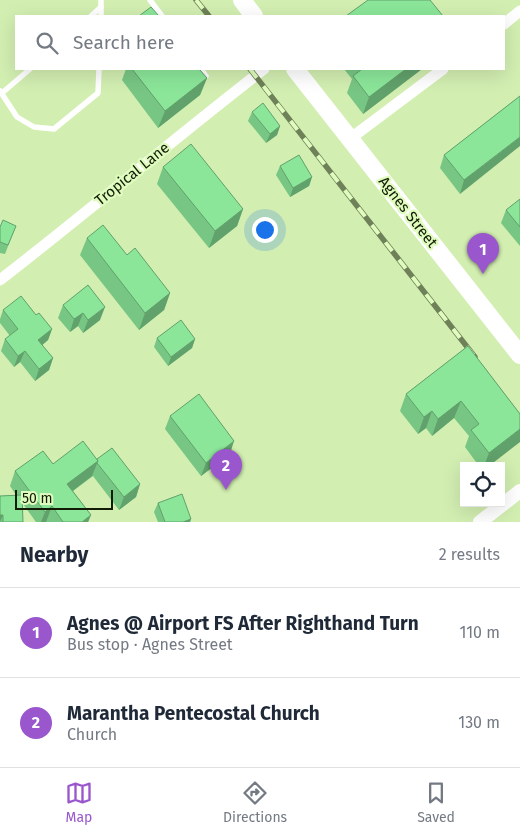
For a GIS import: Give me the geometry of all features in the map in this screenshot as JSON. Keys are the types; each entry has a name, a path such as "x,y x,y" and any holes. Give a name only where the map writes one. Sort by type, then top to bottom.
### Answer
{"main road":[{"path":"242,0 253,15"},
{"name":"Agnes Street","path":"296,70 520,355"}],"street":[{"path":"505,23 520,11"},
{"name":"Tropical Lane","path":"0,280 49,243 197,121 263,70"},
{"path":"351,138 443,70"},
{"path":"480,522 520,490"}],"lane":[{"path":"101,15 102,0"},
{"path":"150,0 161,15"},
{"path":"92,15 102,8"},
{"path":"29,70 1,92 17,117 34,127 54,128 98,93 99,70"},
{"path":"202,70 206,76"}],"building":[{"path":"368,0 430,0 442,15 347,15"},
{"path":"151,7 158,15 140,15"},
{"path":"133,70 200,70 207,78 165,111"},
{"path":"361,70 405,70 369,97 353,76"},
{"path":"520,96 520,137 464,180 444,155"},
{"path":"263,103 280,126 270,134 252,112"},
{"path":"191,144 243,209 215,231 163,167"},
{"path":"299,155 312,177 293,188 280,166"},
{"path":"520,199 520,227 506,210"},
{"path":"3,220 16,226 8,245 0,242 0,227"},
{"path":"103,225 127,255 135,248 170,293 145,313 87,238"},
{"path":"88,285 105,307 88,320 83,313 74,319 63,305"},
{"path":"21,296 36,315 39,313 52,329 38,340 53,358 39,369 25,351 18,356 5,339 18,329 3,310"},
{"path":"181,320 195,339 171,357 157,338"},
{"path":"468,346 520,414 520,429 489,453 471,430 479,424 461,401 438,419 432,411 424,417 406,394"},
{"path":"199,394 234,441 206,463 170,416"},
{"path":"83,441 98,461 67,484 91,515 82,522 63,522 52,506 45,512 15,471 43,451 53,464"},
{"path":"112,448 140,484 124,497 97,463 97,459"},
{"path":"182,494 191,519 183,522 165,522 158,503"},
{"path":"22,495 23,522 3,522 3,515 0,515 0,496"}],"railway":[{"path":"196,0 208,15"},
{"path":"251,70 475,357"}],"place":[{"name":"Agnes @ Airport FS After Righthand Turn","path":"483,274"},
{"name":"Marantha Pentecostal Church","path":"226,490"}]}
